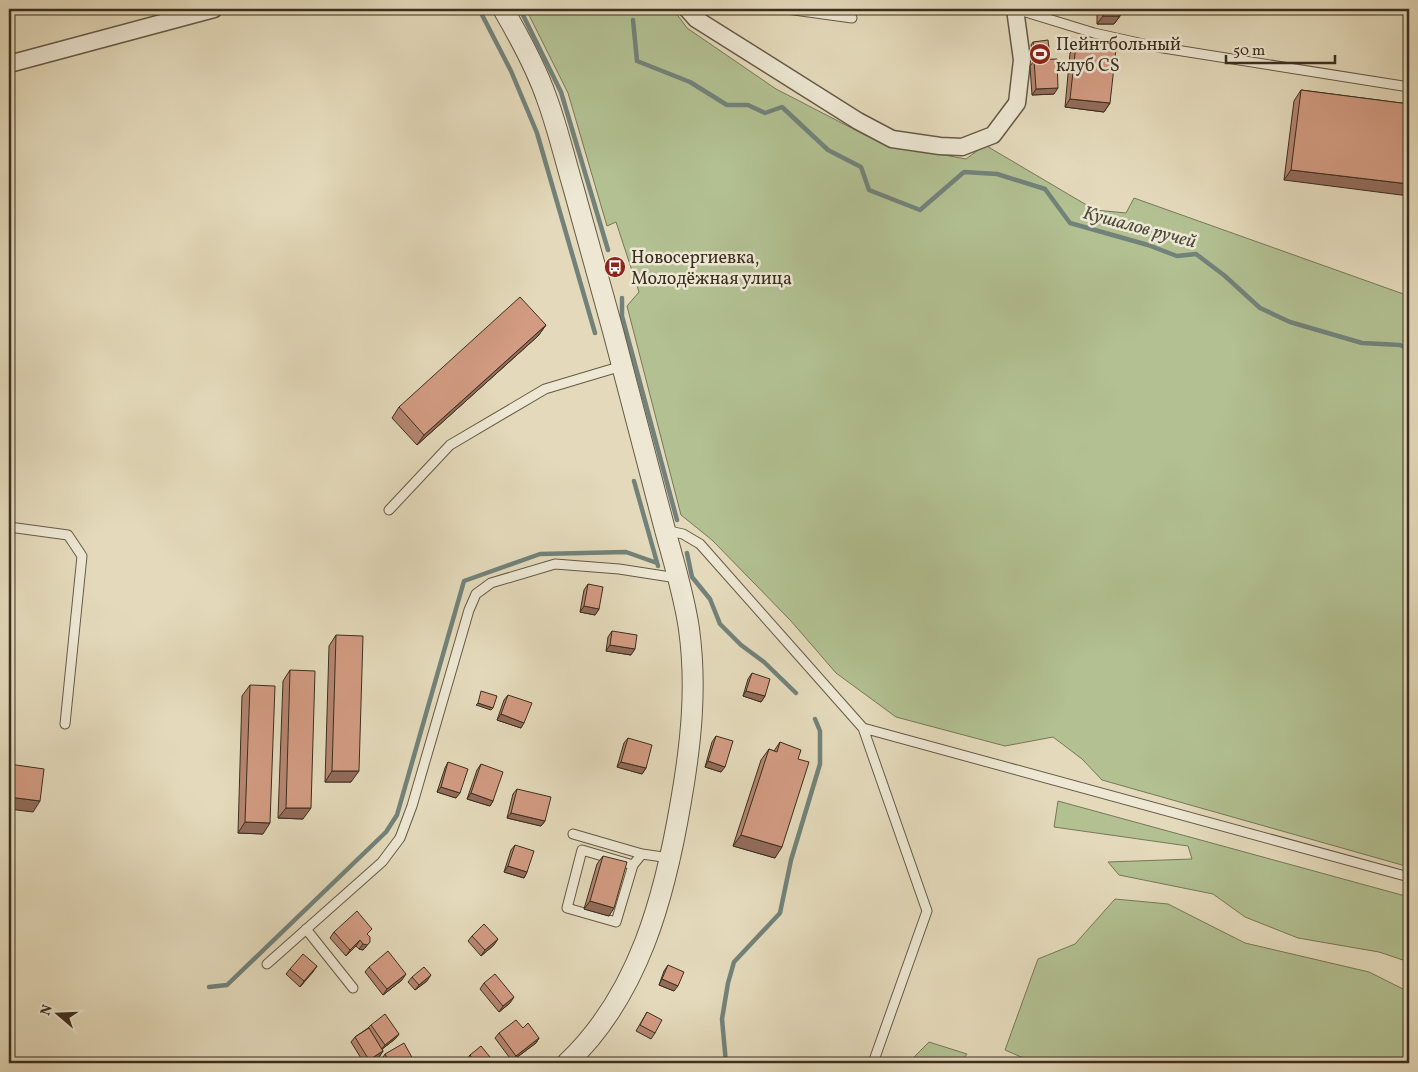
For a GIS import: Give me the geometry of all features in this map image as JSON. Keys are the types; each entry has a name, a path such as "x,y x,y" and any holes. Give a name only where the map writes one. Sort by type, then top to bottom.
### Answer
{"street":[{"path":"9,64 214,9"},
{"path":"503,9 530,58 547,98 592,255 689,628 693,691 692,728 688,762 670,858 656,912 645,944 631,974 600,1027 567,1063"},
{"path":"687,9 696,20 858,121 892,139 940,146 962,147 993,135 1018,103 1022,60 1016,9"}],"lane":[{"path":"787,9 852,18"},
{"path":"1016,9 1094,33 1157,47 1409,86"},
{"path":"389,510 450,445 545,389 622,366"},
{"path":"9,527 68,536 82,556 65,724"},
{"path":"665,530 683,534 700,544 863,728 927,911 873,1063"},
{"path":"267,964 382,862 400,838 412,806 469,610 476,594 491,583 555,564 619,569 677,578"},
{"path":"863,728 1409,878"},
{"path":"573,834 642,854 670,858"},
{"path":"633,865 582,850 566,908 616,922 633,865 642,854"},
{"path":"306,929 352,988"}],"green space":[{"path":"526,9 673,9 687,28 776,89 867,136 922,151 966,159 985,145 1095,210 1126,213 1134,198 1409,296 1409,867 1102,780 1082,759 1053,737 1005,746 896,717 836,673 791,621 712,540 681,515 627,306 639,292 616,222 607,226 568,93"},
{"path":"1058,801 1409,897 1409,962 1379,952 1298,938 1245,917 1213,894 1119,875 1108,862 1192,859 1188,846 1054,827"},
{"path":"1115,899 1168,904 1245,943 1369,972 1409,992 1409,1063 1035,1063 1005,1050 1038,959 1075,944"},
{"path":"929,1042 967,1054 960,1063 908,1063"}],"building":[{"path":"1103,9 1120,9 1120,16 1103,16"},
{"path":"1048,40 1050,56 1036,58 1033,42"},
{"path":"1076,45 1116,49 1110,103 1070,99"},
{"path":"1057,59 1058,88 1036,89 1034,60"},
{"path":"1301,90 1409,104 1409,184 1291,170"},
{"path":"520,297 546,325 424,435 399,407"},
{"path":"588,584 603,587 599,609 584,606"},
{"path":"612,631 637,635 635,649 610,645"},
{"path":"336,635 363,636 359,771 332,771"},
{"path":"290,670 315,671 311,808 286,808"},
{"path":"752,673 770,679 765,696 746,691"},
{"path":"250,685 275,686 270,823 245,822"},
{"path":"481,691 497,696 493,708 478,703"},
{"path":"508,695 532,703 524,723 501,714"},
{"path":"716,736 733,741 725,767 708,761"},
{"path":"628,738 652,745 646,768 621,762"},
{"path":"780,742 801,750 798,759 809,762 782,847 741,835 769,749 777,752"},
{"path":"448,762 468,769 460,793 441,787"},
{"path":"9,764 44,769 40,801 9,797"},
{"path":"481,764 503,772 493,801 471,793"},
{"path":"517,789 551,797 545,821 511,813"},
{"path":"515,845 534,851 527,872 508,866"},
{"path":"603,856 627,862 614,908 590,901"},
{"path":"357,911 372,929 367,934 370,937 370,942 367,945 363,944 360,940 350,950 334,932"},
{"path":"484,924 498,939 485,950 472,936"},
{"path":"388,951 406,974 387,989 369,967"},
{"path":"303,954 317,966 304,981 290,969"},
{"path":"668,965 684,972 678,986 662,979"},
{"path":"424,967 431,975 419,985 412,977"},
{"path":"495,974 514,997 503,1006 484,983"},
{"path":"647,1012 662,1020 655,1033 640,1025"},
{"path":"385,1014 399,1034 385,1045 371,1025"},
{"path":"516,1020 523,1028 528,1023 539,1038 516,1056 499,1033"},
{"path":"369,1028 383,1051 369,1060 355,1037"},
{"path":"404,1043 414,1061 410,1063 390,1063 385,1054"},
{"path":"481,1046 495,1063 476,1063 470,1055"}],"waterway":[{"path":"479,9 511,71 537,133 595,333"},
{"path":"520,9 561,92 608,250"},
{"name":"Кушалов ручей","path":"633,20 637,61 690,82 727,105 748,105 765,113 782,107 828,150 861,167 869,190 920,210 964,172 997,174 1045,189 1070,223 1148,245 1177,256 1196,254 1225,276 1260,308 1290,322 1362,343 1400,345 1409,349"},
{"path":"622,298 622,316 677,520"},
{"path":"634,481 658,566"},
{"path":"209,987 227,985 386,832 397,815 464,581 540,554 626,552 657,563"},
{"path":"687,553 692,577 710,599 720,624 796,693"},
{"path":"726,1063 722,1019 728,983 734,962 780,913 791,860 820,764 820,731 815,719"}],"place":[{"name":"Пейнтбольный клуб CS","path":"1040,54"},
{"name":"Новосергиевка, Молодёжная улица","path":"615,267"}]}
